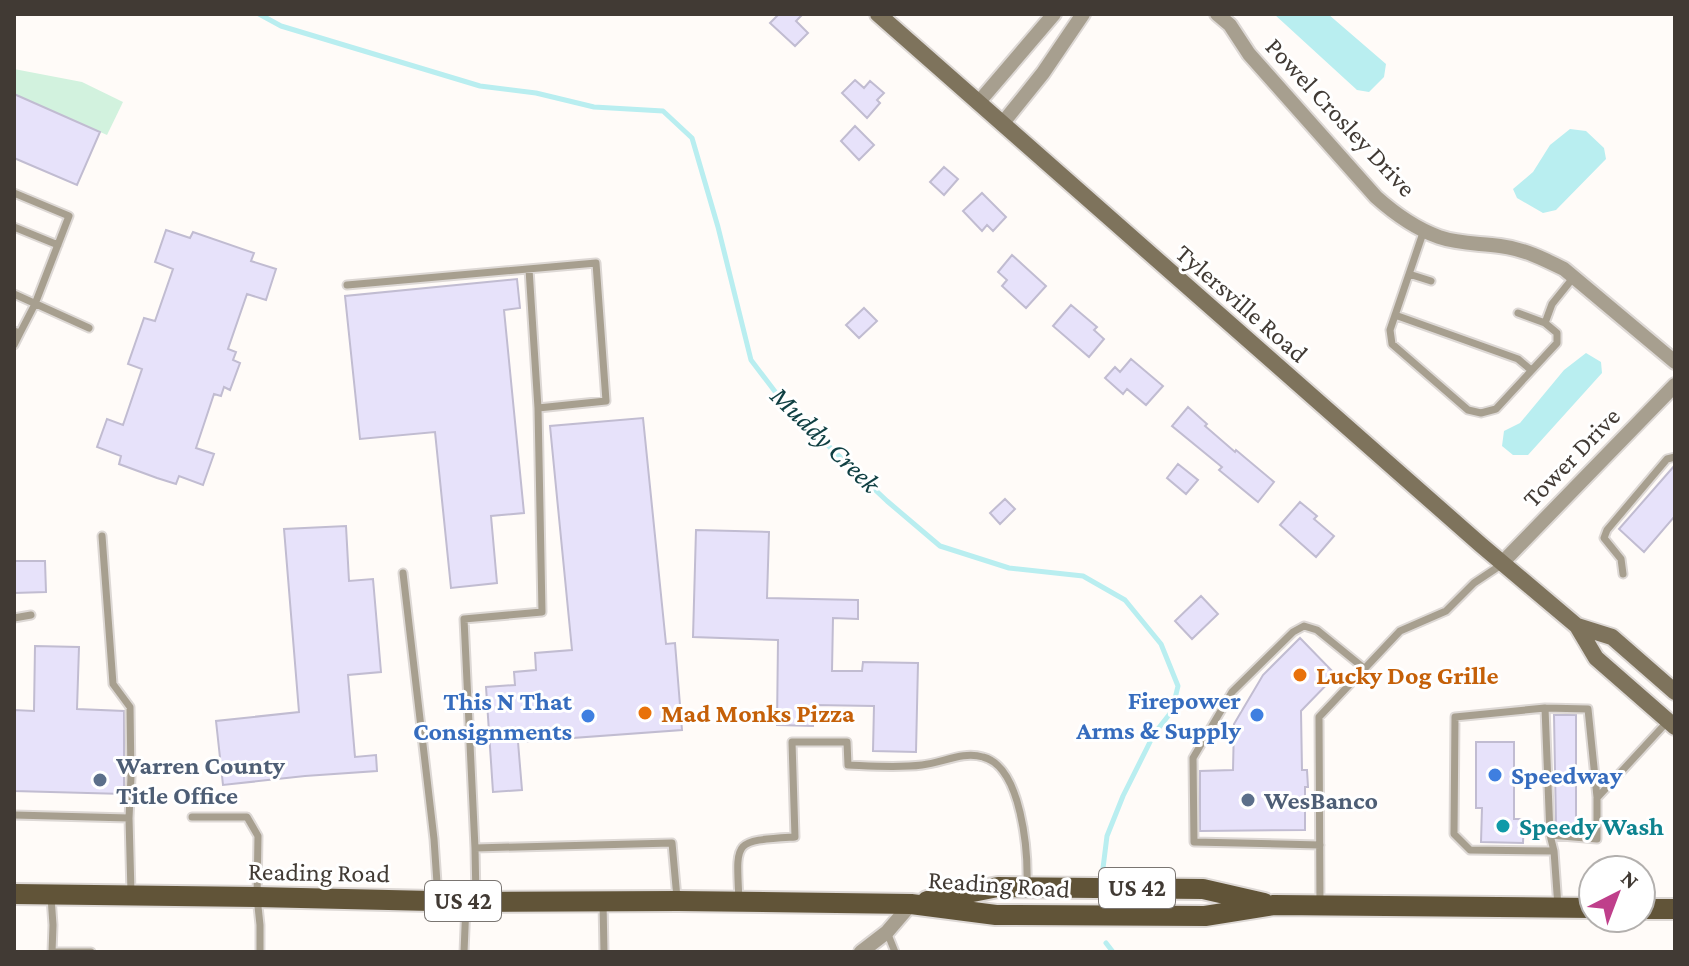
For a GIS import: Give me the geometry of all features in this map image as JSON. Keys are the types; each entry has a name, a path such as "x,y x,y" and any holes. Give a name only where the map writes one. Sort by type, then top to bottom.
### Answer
{"main road":[{"name":"Tylersville Road","path":"878,14 1577,626 1596,658 1672,724"},
{"name":"Tylersville Road","path":"1577,626 1612,637 1675,692"},
{"name":"Reading Road","path":"911,904 998,887 1027,887 1203,889 1274,905"},
{"name":"Reading Road","path":"14,894 471,902 911,904 996,915 1205,916 1274,905 1577,908"}],"street":[{"path":"978,103 1054,14"},
{"path":"1002,124 1043,73 1083,14"},
{"name":"Powel Crosley Drive","path":"1217,14 1229,20 1249,54 1376,197 1395,214 1440,237 1466,244 1523,251 1554,264 1574,277 1674,361"},
{"name":"Tower Drive","path":"1502,563 1675,385"},
{"path":"861,952 887,932 911,904"}],"lane":[{"path":"14,193 69,216 35,304 17,332 14,345"},
{"path":"14,227 58,245"},
{"path":"1424,230 1390,330 1392,344 1468,410 1481,413 1496,409 1557,343 1557,333 1545,323 1518,313"},
{"path":"347,285 596,263 606,401 538,408"},
{"path":"464,952 475,848 464,619 542,612 538,408 529,269"},
{"path":"1409,274 1431,281"},
{"path":"1545,323 1552,304 1574,277"},
{"path":"14,294 89,328"},
{"path":"1395,315 1518,359 1531,370"},
{"path":"1623,574 1621,559 1604,538 1607,530 1667,459 1675,457"},
{"path":"102,536 113,684 130,707 131,896"},
{"path":"1320,906 1319,717 1400,631 1446,611 1474,583 1502,563"},
{"path":"403,573 434,839 438,901"},
{"path":"14,618 31,615"},
{"path":"1320,845 1194,842 1193,758 1232,692 1293,632 1304,626 1317,630 1365,669"},
{"path":"1545,708 1550,835 1558,908"},
{"path":"1550,835 1597,839 1597,798 1588,709 1545,708 1455,717 1454,834 1470,850 1554,851"},
{"path":"1597,798 1672,724"},
{"path":"739,902 737,857 744,844 755,839 795,837 792,742 847,742 848,765 924,765 964,755 984,757 995,763 1015,795 1022,820 1027,887"},
{"path":"14,815 129,818"},
{"path":"192,817 247,817 258,836 260,952"},
{"path":"475,848 672,843 678,901"},
{"path":"51,895 52,952 91,952"},
{"path":"603,902 604,952"},
{"path":"887,932 895,952"}],"green space":[{"path":"14,69 82,82 123,102 107,135 14,94"}],"water":[{"path":"1274,14 1328,14 1386,64 1384,77 1369,92 1357,90"},
{"path":"1570,129 1586,131 1604,148 1606,159 1556,210 1543,213 1517,198 1513,189 1533,172 1550,145"},
{"path":"1586,353 1601,362 1602,373 1528,455 1513,455 1502,446 1504,431 1520,423 1564,370"}],"building":[{"path":"779,14 803,14 796,21 808,33 795,46 770,23"},
{"path":"855,80 864,88 870,81 884,93 867,118 842,93"},
{"path":"14,94 100,132 77,185 14,158"},
{"path":"855,126 874,145 859,160 841,141"},
{"path":"944,167 958,179 944,195 930,182"},
{"path":"982,193 1006,217 993,231 987,225 982,231 963,211"},
{"path":"166,230 190,238 193,232 254,253 251,261 276,269 266,300 247,294 228,349 236,352 233,360 240,363 230,390 224,387 221,396 214,394 196,448 214,454 203,485 179,476 176,484 157,478 119,464 121,456 97,447 107,419 123,425 142,369 128,364 144,318 155,321 173,269 155,262"},
{"path":"1012,255 1046,286 1026,308 1002,286 1007,280 998,272"},
{"path":"517,279 520,308 504,310 524,513 491,516 497,583 451,588 435,432 360,439 345,296"},
{"path":"1071,305 1097,327 1094,330 1104,339 1089,357 1053,326"},
{"path":"864,308 877,321 859,338 846,325"},
{"path":"1131,359 1163,386 1146,405 1127,389 1123,394 1105,378 1115,367 1120,372"},
{"path":"1188,407 1207,424 1205,426 1274,482 1258,502 1172,426"},
{"path":"643,418 666,644 675,643 682,730 518,742 522,790 493,792 486,687 515,685 514,672 536,670 535,653 572,650 550,426"},
{"path":"1178,464 1198,480 1186,494 1167,478"},
{"path":"1675,465 1675,516 1644,552 1619,529"},
{"path":"1005,499 1015,509 1000,524 990,513"},
{"path":"1300,502 1334,536 1316,557 1280,525"},
{"path":"346,526 349,581 373,579 381,672 348,675 355,757 376,755 377,771 223,785 216,721 299,712 284,529"},
{"path":"696,530 769,532 767,598 858,600 858,619 833,618 832,671 862,671 863,662 918,663 916,752 873,751 874,706 814,705 813,726 777,725 778,640 693,637"},
{"path":"14,561 45,561 46,592 14,593"},
{"path":"1201,596 1218,614 1192,639 1175,621"},
{"path":"1300,638 1336,675 1301,711 1302,770 1307,770 1308,787 1305,787 1305,830 1200,831 1200,771 1233,770 1234,724 1263,675"},
{"path":"35,646 79,647 77,709 124,711 124,794 14,791 14,710 34,711"},
{"name":"Speedway","path":"1554,715 1576,715 1576,825 1556,825"},
{"name":"Speedway","path":"1476,742 1514,742 1514,819 1524,819 1523,843 1481,842 1482,808 1476,808"}],"waterway":[{"name":"Muddy Creek","path":"259,14 281,26 480,86 536,93 594,107 663,111 692,138 751,360 786,406 940,546 1009,568 1083,576 1125,600 1161,644 1178,686 1172,711 1154,734 1123,796 1107,836 1103,868"},
{"name":"Muddy Creek","path":"1106,943 1113,952"}],"place":[{"name":"Lucky Dog Grille","path":"1300,675"},
{"name":"Mad Monks Pizza","path":"645,713"},
{"name":"Firepower Arms & Supply","path":"1257,715"},
{"name":"This N That Consignments","path":"588,716"},
{"name":"Speedway","path":"1495,775"},
{"name":"Warren County Title Office","path":"100,780"},
{"name":"WesBanco","path":"1248,800"},
{"name":"Speedy Wash","path":"1503,826"}]}
